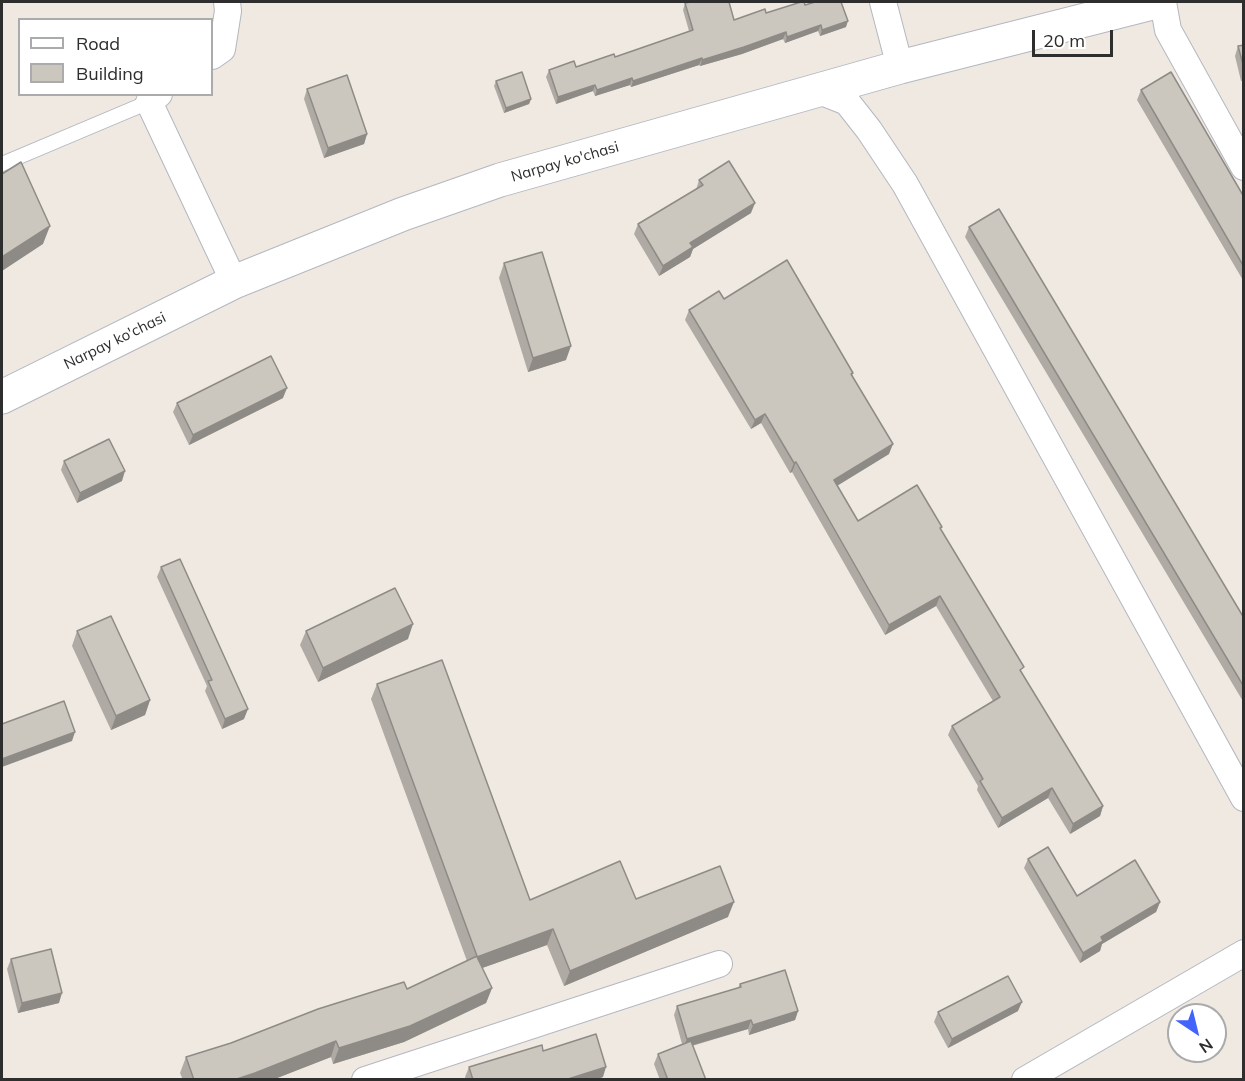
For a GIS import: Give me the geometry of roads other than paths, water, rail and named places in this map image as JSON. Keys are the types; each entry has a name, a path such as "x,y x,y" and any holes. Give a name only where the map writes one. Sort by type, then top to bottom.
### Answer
{"street":[{"path":"213,55 222,49 228,11 227,2"},
{"path":"883,2 900,67"},
{"name":"Narpay ko'chasi","path":"2,397 234,282 403,214 500,180 900,67 1156,2"},
{"path":"1163,2 1168,30 1244,167"},
{"path":"819,91 847,102 905,184 1244,798"},
{"path":"154,98 234,282"},
{"path":"1025,1080 1244,953"},
{"path":"364,1080 719,964"}],"lane":[{"path":"2,164 154,98"}]}
